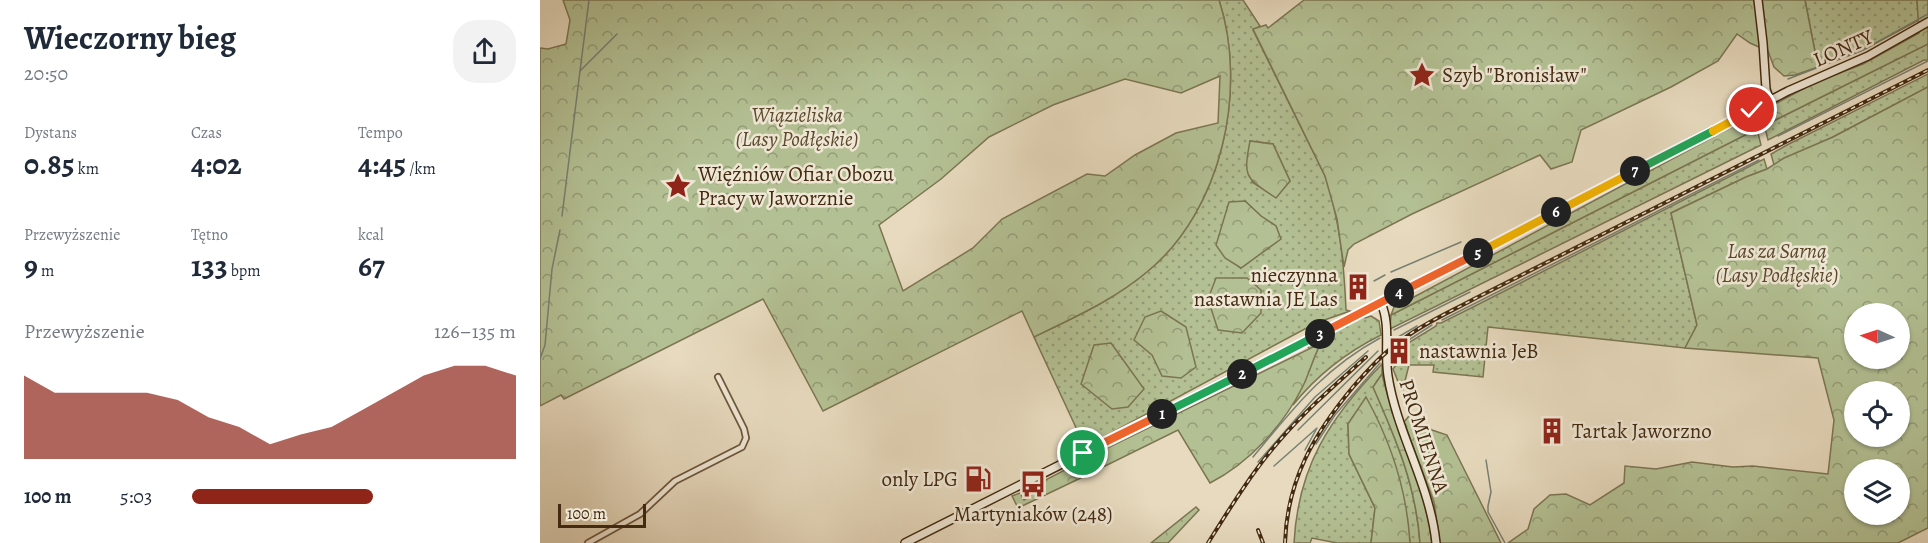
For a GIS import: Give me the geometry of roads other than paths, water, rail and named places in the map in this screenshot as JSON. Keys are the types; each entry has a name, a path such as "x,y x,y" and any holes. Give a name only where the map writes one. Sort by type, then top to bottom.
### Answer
{"main road":[{"path":"1758,0 1766,89 1770,101"},
{"name":"LONTY","path":"906,543 1381,303 1788,91 1868,56 1928,22"},
{"name":"PROMIENNA","path":"1381,303 1385,313 1387,368 1392,397 1424,488 1436,543"}],"street":[{"path":"588,543 636,517 675,481 742,447 746,438 744,429 718,377"}],"waterway":[{"path":"580,71 589,0"},
{"path":"1788,79 1863,50 1928,14"},
{"path":"562,216 580,71 617,34"},
{"path":"1778,136 1928,61"},
{"path":"1442,320 1759,160"},
{"path":"540,359 545,345 552,269 560,230"},
{"path":"1391,272 1461,242"},
{"path":"1374,281 1385,275"},
{"path":"1394,330 1470,292"},
{"path":"1404,343 1432,325"},
{"path":"1393,340 1417,326"},
{"path":"1253,457 1296,406 1326,376 1380,338"},
{"path":"1258,462 1315,397 1368,351"},
{"path":"1298,430 1378,351"},
{"path":"1316,444 1335,415 1380,363"},
{"path":"1274,466 1317,428 1305,450"},
{"path":"1486,460 1491,492 1488,512 1505,543"}],"railway":[{"path":"1285,543 1287,520 1297,478 1315,440 1353,387 1395,345 1446,313 1928,70"},
{"path":"1208,543 1251,477 1280,440 1366,357"},
{"path":"1258,530 1263,543"}],"place":[{"name":"Szyb \"Bronisław\"","path":"1422,75"},
{"name":"Więźniów Ofiar Obozu Pracy w Jaworznie","path":"678,186"},
{"name":"nieczynna nastawnia JE Las","path":"1358,287"},
{"name":"nastawnia JeB","path":"1399,351"},
{"name":"Tartak Jaworzno","path":"1552,431"},
{"name":"only LPG","path":"978,479"},
{"name":"Martyniaków (248)","path":"1033,484"}],"park label":[{"name":"Wiązieliska (Lasy Podłęskie)","path":"797,127"},
{"name":"Las za Sarną (Lasy Podłęskie)","path":"1777,263"}]}
